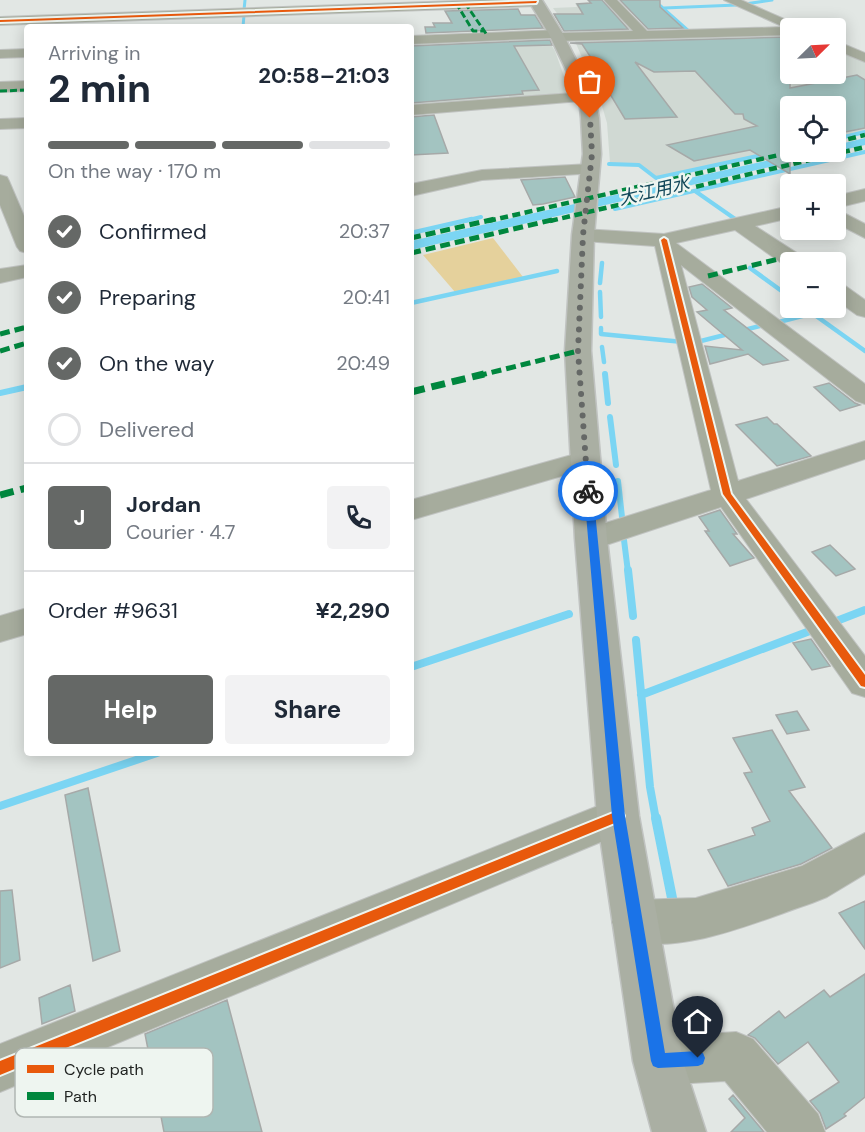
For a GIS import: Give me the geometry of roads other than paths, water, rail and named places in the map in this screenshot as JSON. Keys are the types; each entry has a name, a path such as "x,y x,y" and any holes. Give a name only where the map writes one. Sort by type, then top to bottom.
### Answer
{"main road":[{"path":"535,1 557,36 587,97 592,154 585,215 578,351 591,539 618,816 658,1061 679,1132"}],"street":[{"path":"83,22 94,0"},
{"path":"160,21 166,0"},
{"path":"610,0 644,35"},
{"path":"737,3 759,0"},
{"path":"0,21 160,21 239,6 535,1"},
{"path":"737,3 775,2"},
{"path":"737,3 780,21"},
{"path":"339,4 342,24"},
{"path":"237,24 239,6"},
{"path":"414,40 780,31"},
{"path":"846,47 865,46"},
{"path":"846,49 865,58"},
{"path":"0,54 24,53"},
{"path":"0,87 24,86"},
{"path":"414,110 587,97"},
{"path":"0,124 24,123"},
{"path":"414,189 482,175 590,169"},
{"path":"24,192 2,191 24,240"},
{"path":"846,200 865,195"},
{"path":"665,245 780,214"},
{"path":"585,215 674,249 865,396"},
{"path":"846,221 865,232"},
{"path":"738,224 780,252"},
{"path":"665,245 728,494 865,683"},
{"path":"0,276 24,272"},
{"path":"846,297 865,310"},
{"path":"591,539 865,450"},
{"path":"414,509 586,460"},
{"path":"0,628 24,622"},
{"path":"49,1048 618,816"},
{"path":"634,922 696,920 812,883 865,852"},
{"path":"658,1061 736,1056 800,1132"},
{"path":"0,1068 15,1062"}],"water":[{"path":"865,138 865,145 846,150 846,143"},
{"name":"大江用水","path":"780,158 780,162 792,162 414,249 414,240"}],"waterway":[{"path":"244,10 245,0"},
{"path":"654,0 689,31"},
{"path":"745,4 772,0"},
{"path":"664,8 737,5"},
{"path":"243,24 244,15"},
{"path":"846,137 865,132"},
{"name":"大江用水","path":"615,209 865,152"},
{"name":"大江用水","path":"609,164 639,165 656,178 767,154"},
{"name":"大江用水","path":"695,191 738,221"},
{"path":"465,221 481,217"},
{"path":"414,232 472,219"},
{"path":"600,283 602,263"},
{"path":"750,268 780,290"},
{"path":"414,302 557,271"},
{"path":"600,292 601,317"},
{"path":"775,323 794,318"},
{"path":"819,318 865,351"},
{"path":"697,342 764,325"},
{"path":"601,328 601,334 683,342"},
{"path":"602,347 604,362"},
{"path":"605,374 608,403"},
{"path":"0,393 24,388"},
{"path":"610,417 616,465"},
{"path":"618,481 622,517"},
{"path":"624,540 628,572"},
{"path":"628,570 633,616"},
{"path":"834,622 865,610"},
{"path":"414,666 569,614"},
{"path":"641,695 815,629"},
{"path":"636,640 641,695"},
{"path":"641,695 650,787 656,820"},
{"path":"0,806 148,756"},
{"path":"656,818 673,903"}]}
